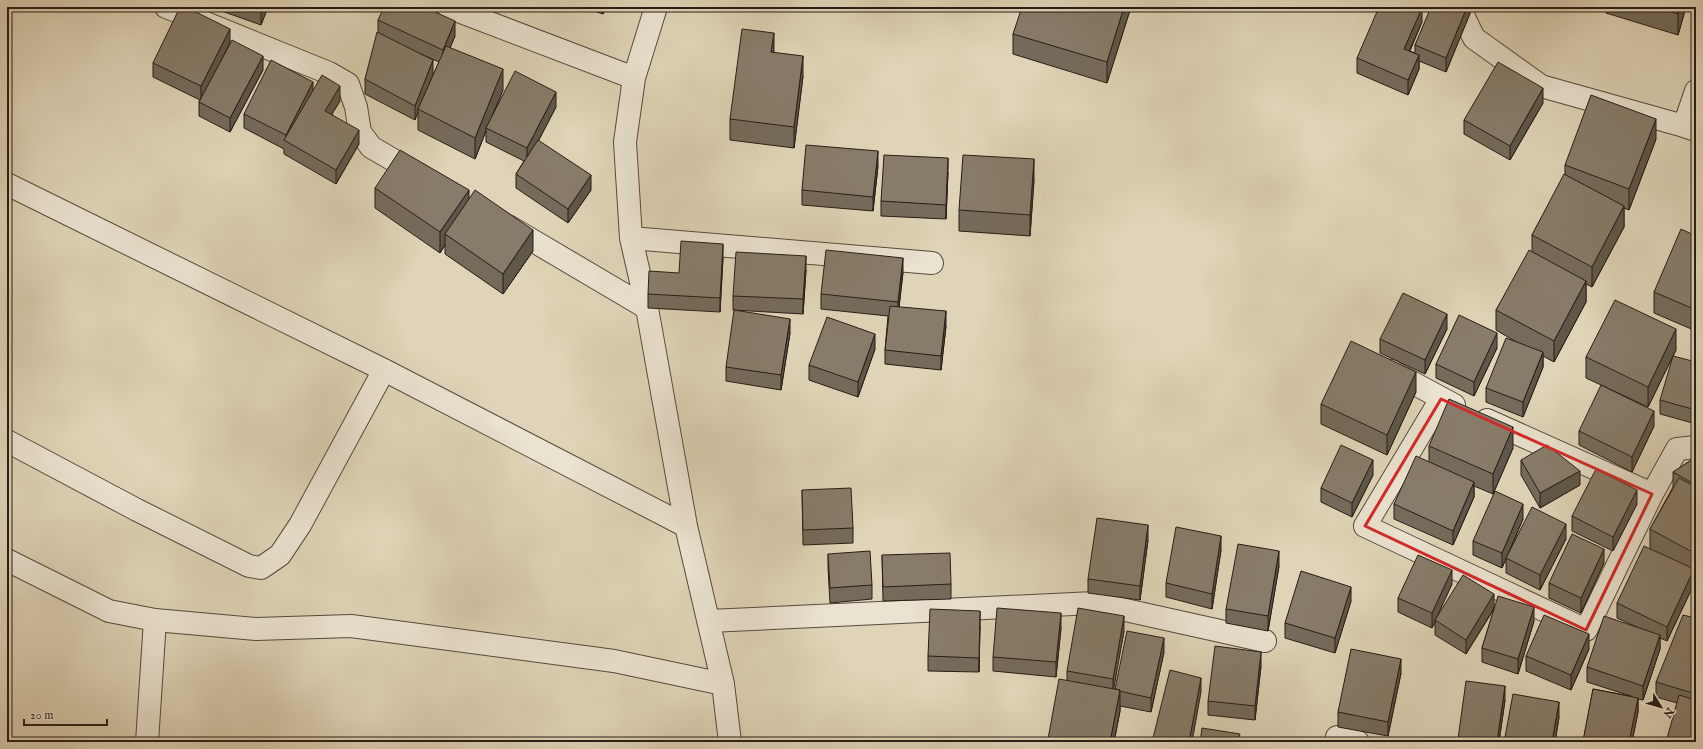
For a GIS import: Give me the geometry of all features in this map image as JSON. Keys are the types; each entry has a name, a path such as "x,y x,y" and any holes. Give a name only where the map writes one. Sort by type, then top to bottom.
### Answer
{"street":[{"path":"166,7 329,73 348,84 356,108 360,132 371,146 433,183"},
{"path":"448,7 634,78"},
{"path":"656,7 634,78 625,142 631,238 647,308 686,526 723,684 730,742"},
{"path":"1459,7 1474,38 1541,86 1690,128 1696,91"},
{"path":"7,184 384,370 686,526"},
{"path":"489,215 647,308"},
{"path":"631,238 932,263"},
{"path":"7,441 137,510 248,566 261,568 280,555 300,526 384,370"},
{"path":"1390,370 1441,399 1652,494"},
{"path":"1441,399 1365,526 1586,630 1652,494 1677,449 1696,447"},
{"path":"7,560 109,611 155,620 256,629 351,626 614,661 723,684"},
{"path":"709,621 1094,603 1265,641"},
{"path":"147,742 155,620"}],"highlighted area":[{"path":"1441,399 1652,494 1586,630 1365,526"}],"building":[{"path":"180,7 186,7 230,29 201,86 153,63"},
{"path":"251,7 262,7 261,11"},
{"path":"384,7 424,7 455,21 443,50 378,20"},
{"path":"1022,7 1124,7 1107,62 1013,34"},
{"path":"1379,7 1422,8 1404,49 1419,55 1408,80 1357,58"},
{"path":"1431,7 1467,7 1446,58 1415,45"},
{"path":"1655,7 1680,7 1678,14"},
{"path":"742,29 774,33 771,52 803,56 794,127 730,119"},
{"path":"377,32 433,60 415,106 365,79"},
{"path":"232,40 263,56 230,118 199,102"},
{"path":"446,46 503,69 475,138 418,109"},
{"path":"271,60 313,82 286,135 244,114"},
{"path":"1498,62 1543,88 1510,146 1464,120"},
{"path":"515,71 556,92 527,148 486,128"},
{"path":"322,75 340,86 325,111 359,130 336,170 284,140"},
{"path":"1591,95 1656,119 1629,189 1565,165"},
{"path":"538,140 591,175 568,209 516,174"},
{"path":"806,145 878,151 873,197 802,190"},
{"path":"400,150 469,190 440,232 375,188"},
{"path":"884,155 948,158 946,205 881,201"},
{"path":"963,155 1034,159 1030,215 959,210"},
{"path":"1564,174 1624,206 1592,267 1532,235"},
{"path":"475,190 533,230 503,274 445,234"},
{"path":"1681,229 1696,236 1696,310 1654,292"},
{"path":"681,241 723,244 720,298 648,294 649,271 679,273"},
{"path":"826,250 903,258 898,302 821,294"},
{"path":"1529,250 1586,281 1554,341 1496,310"},
{"path":"736,252 806,256 803,299 733,296"},
{"path":"1403,293 1447,314 1425,360 1380,339"},
{"path":"1615,300 1676,329 1648,387 1586,357"},
{"path":"890,306 946,311 941,356 885,350"},
{"path":"734,310 790,319 781,375 726,367"},
{"path":"1459,315 1497,333 1474,382 1436,364"},
{"path":"827,317 875,334 858,382 809,365"},
{"path":"1506,338 1543,352 1523,402 1486,388"},
{"path":"1351,341 1416,372 1387,435 1321,404"},
{"path":"1673,356 1696,362 1696,410 1660,400"},
{"path":"1601,385 1654,411 1632,457 1579,431"},
{"path":"1449,399 1513,427 1493,474 1429,446"},
{"path":"1341,445 1373,460 1352,503 1321,488"},
{"path":"1547,445 1580,471 1540,493 1521,460"},
{"path":"1416,456 1474,482 1453,531 1394,504"},
{"path":"1696,457 1696,485 1673,472"},
{"path":"1596,469 1637,490 1613,537 1572,516"},
{"path":"1679,478 1696,487 1696,554 1650,529"},
{"path":"851,488 853,528 803,530 802,490"},
{"path":"1495,491 1523,504 1502,553 1473,541"},
{"path":"1532,507 1566,524 1540,575 1506,558"},
{"path":"1097,518 1148,525 1140,586 1088,579"},
{"path":"1176,527 1221,536 1212,594 1166,583"},
{"path":"1572,534 1604,549 1581,598 1549,583"},
{"path":"1238,544 1279,551 1268,616 1226,609"},
{"path":"1644,546 1694,569 1667,627 1617,603"},
{"path":"870,551 872,585 830,588 828,554"},
{"path":"950,553 951,584 883,587 882,555"},
{"path":"1418,555 1452,570 1432,613 1398,598"},
{"path":"1301,571 1351,587 1335,638 1285,623"},
{"path":"1463,575 1494,594 1466,640 1435,620"},
{"path":"1498,596 1534,607 1518,659 1482,648"},
{"path":"997,608 1061,613 1056,662 993,657"},
{"path":"1078,608 1124,616 1113,679 1067,671"},
{"path":"930,609 980,611 979,658 928,656"},
{"path":"1544,615 1589,634 1571,675 1526,656"},
{"path":"1683,615 1696,618 1696,694 1656,682"},
{"path":"1604,616 1660,635 1643,686 1587,667"},
{"path":"1127,631 1164,638 1151,698 1115,689"},
{"path":"1215,646 1261,652 1255,706 1208,701"},
{"path":"1351,649 1401,659 1388,722 1338,712"},
{"path":"1170,670 1201,678 1189,742 1152,742"},
{"path":"1059,679 1120,690 1110,742 1067,742 1048,739"},
{"path":"1466,681 1505,686 1497,742 1458,739"},
{"path":"1593,689 1638,698 1629,742 1583,741"},
{"path":"1513,694 1559,702 1552,742 1531,742 1505,737"},
{"path":"1679,695 1696,700 1696,742 1666,742"},
{"path":"1202,728 1240,734 1238,742 1200,742"},
{"path":"1341,738 1364,742 1340,742"}]}
